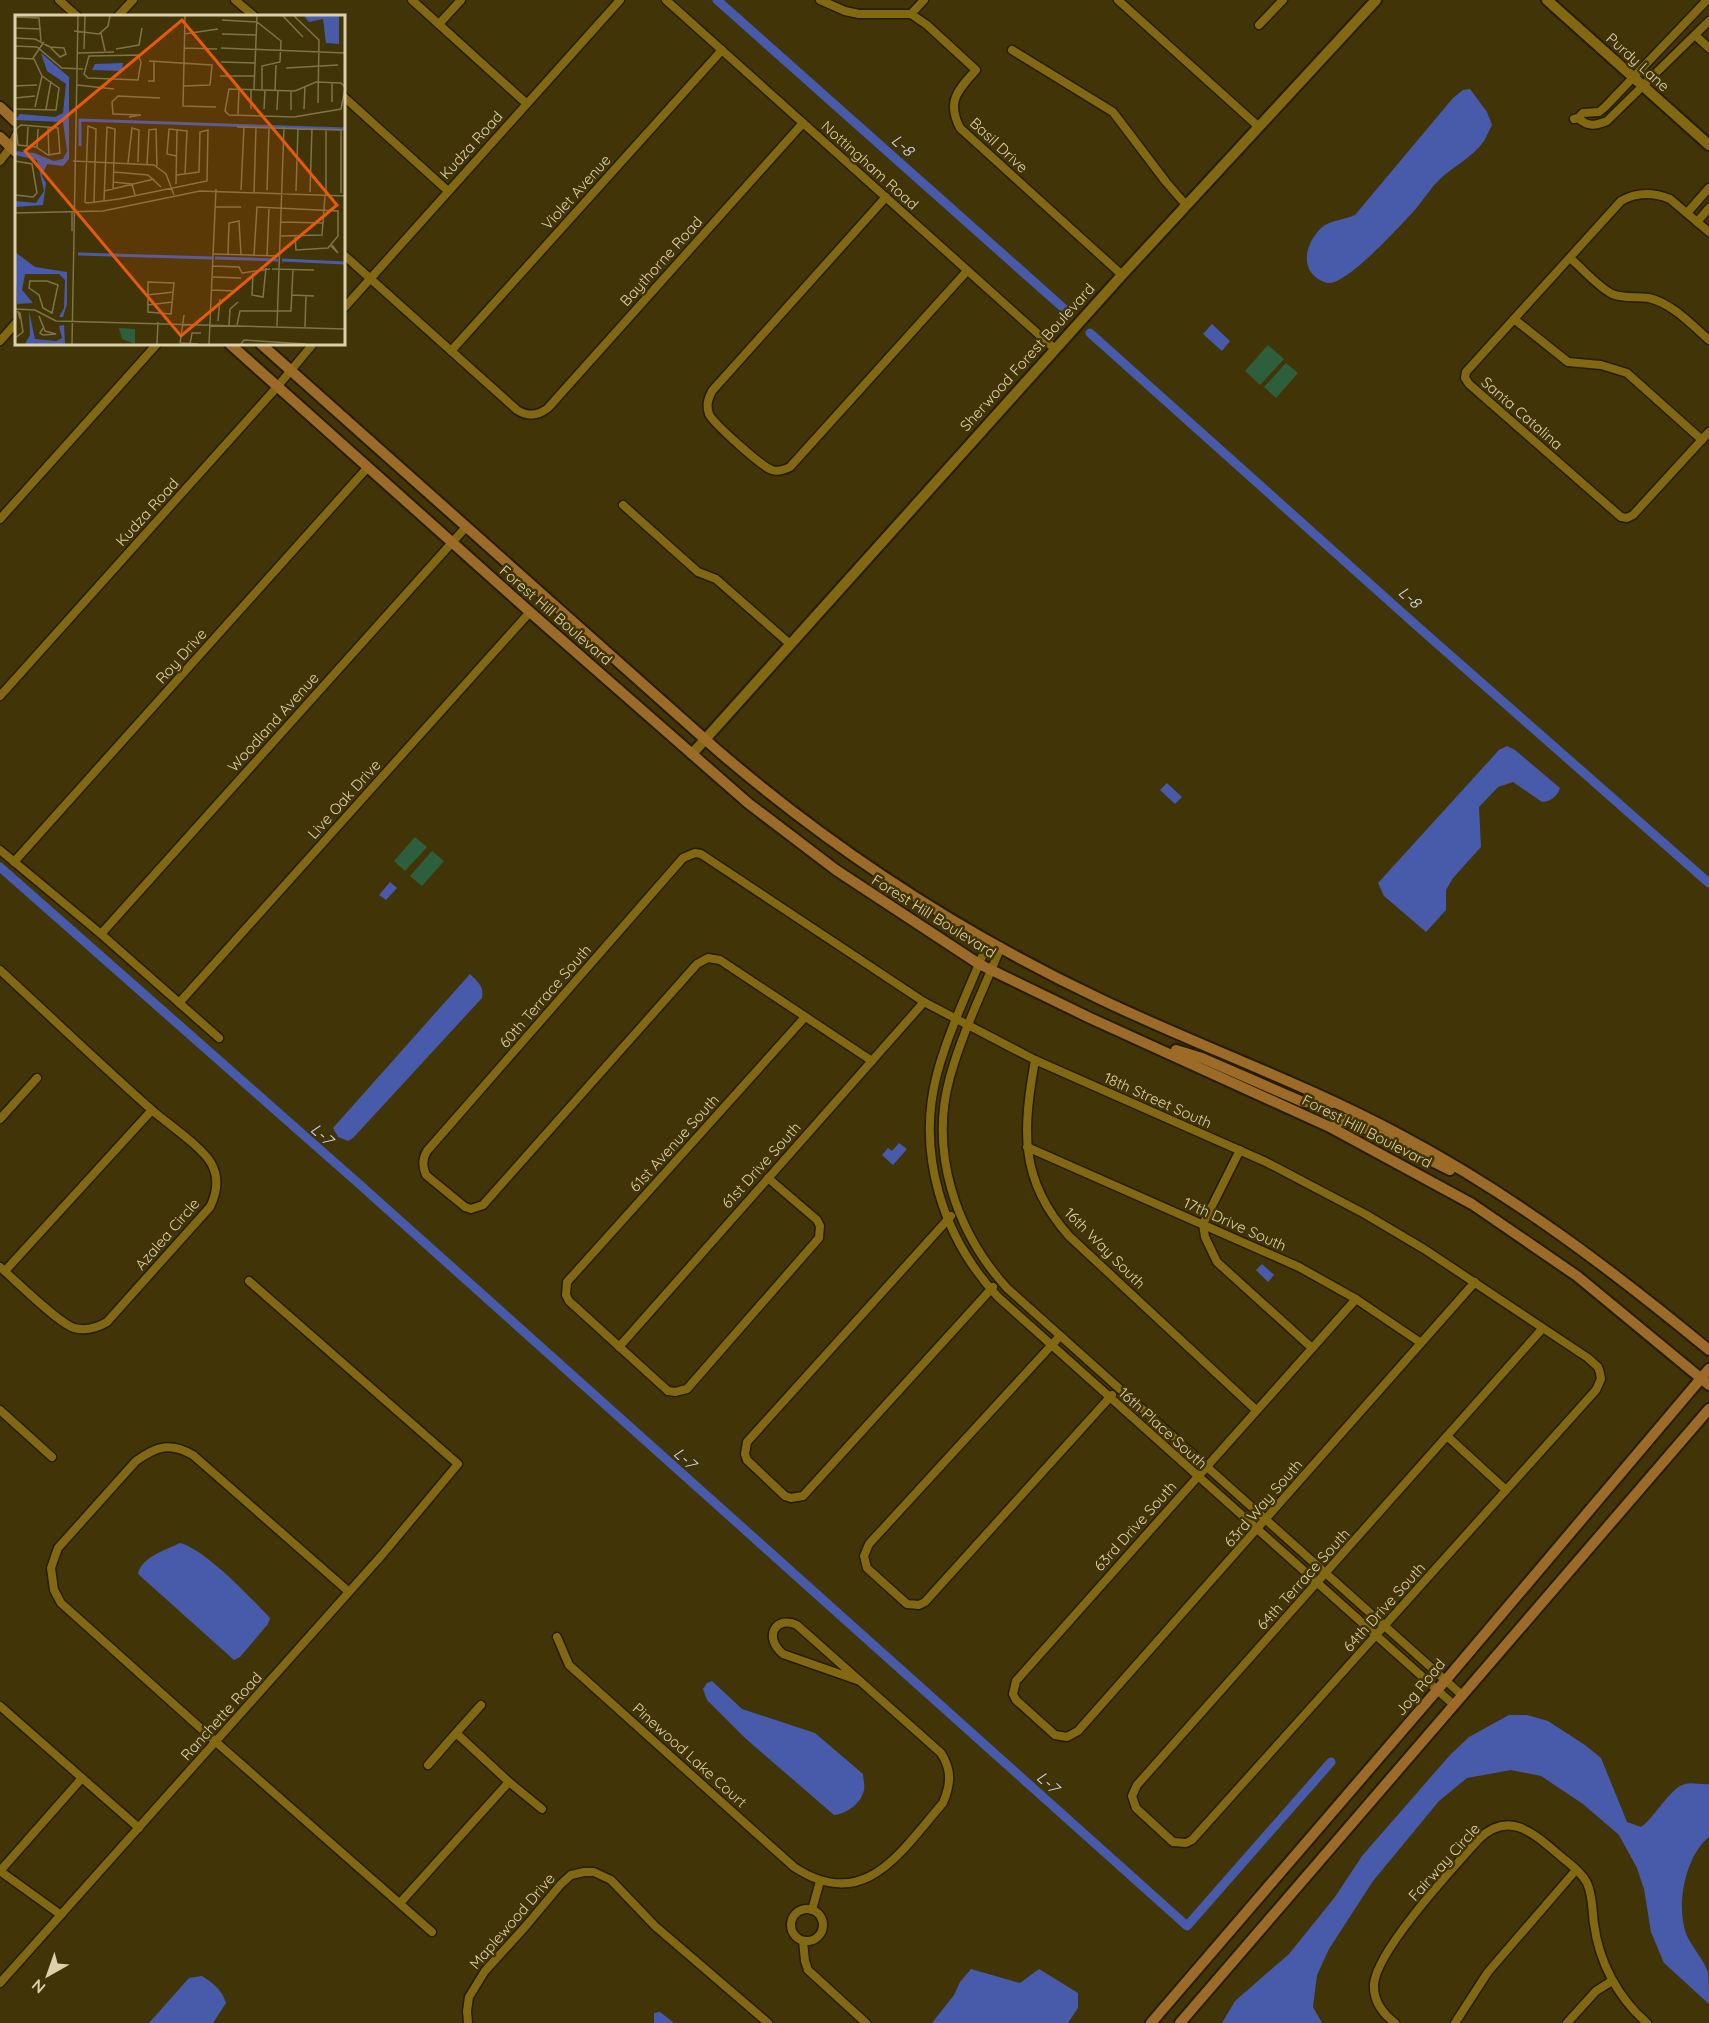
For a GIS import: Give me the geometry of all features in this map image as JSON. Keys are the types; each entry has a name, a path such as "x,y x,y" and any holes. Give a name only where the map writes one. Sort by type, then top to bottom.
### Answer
{"main road":[{"path":"0,107 15,121"},
{"path":"0,137 14,149"},
{"name":"Forest Hill Boulevard","path":"231,345 748,803 811,852 878,899 980,964 1332,1128 1472,1204 1577,1276 1705,1381"},
{"name":"Forest Hill Boulevard","path":"262,345 706,739 765,790 845,852 1000,949 1100,999 1337,1103 1404,1137 1533,1215 1601,1263 1709,1350"},
{"path":"1164,1051 1172,1049 1202,1058 1303,1102 1337,1103"},
{"path":"1332,1128 1341,1120 1346,1119 1422,1158 1484,1184"},
{"name":"Jog Road","path":"1151,2023 1705,1381 1709,1369"},
{"path":"1180,2023 1709,1409"}],"street":[{"path":"59,0 76,15"},
{"path":"119,15 133,0"},
{"path":"236,0 253,15"},
{"path":"412,0 526,103"},
{"path":"439,24 460,0"},
{"name":"Kudza Road","path":"345,307 620,0"},
{"name":"Nottingham Road","path":"666,0 1055,349"},
{"path":"820,0 831,6 859,14 910,14 924,0"},
{"path":"1118,0 1259,127"},
{"path":"1258,25 1283,0"},
{"name":"Sherwood Forest Boulevard","path":"692,754 1122,275 1376,0"},
{"name":"Purdy Lane","path":"1547,0 1709,145"},
{"path":"1707,0 1605,107 1599,112 1583,113 1576,119 1595,125 1607,121 1709,21"},
{"name":"Basil Drive","path":"910,14 927,25 976,70 954,99 954,113 960,128 1122,275"},
{"path":"1696,36 1709,48"},
{"name":"Violet Avenue","path":"451,351 722,50"},
{"path":"1012,50 1113,112 1186,205"},
{"path":"345,98 448,190"},
{"name":"Baythorne Road","path":"451,351 523,414 537,414 548,408 803,123"},
{"path":"0,161 14,149"},
{"path":"1687,213 1709,188"},
{"name":"Santa Catalina","path":"1709,232 1664,196 1652,194 1633,196 1622,201 1466,372 1465,378 1621,518 1633,515 1709,432"},
{"path":"886,197 712,391 708,411 715,423 764,466 777,471 784,470 795,463 968,271"},
{"path":"1697,222 1709,208"},
{"path":"345,256 451,351"},
{"path":"1570,258 1611,294 1661,302 1709,340"},
{"path":"1514,319 1568,362 1601,365 1627,373 1702,440"},
{"path":"0,341 15,324"},
{"path":"0,519 156,345"},
{"name":"Kudza Road","path":"0,696 312,345"},
{"name":"Roy Drive","path":"14,862 368,468"},
{"path":"623,505 698,572 716,579 790,644"},
{"name":"Woodland Avenue","path":"100,934 466,527"},
{"name":"Live Oak Drive","path":"179,1003 530,612"},
{"path":"0,850 219,1038"},
{"name":"18th Street South","path":"695,853 707,856 924,1002 957,1020 1035,1060 1276,1167 1356,1209 1424,1249 1588,1359 1598,1367 1601,1379"},
{"name":"60th Terrace South","path":"695,853 683,858 428,1151 423,1163 426,1175 459,1204 471,1209 483,1205 697,964 708,958 720,960 806,1017"},
{"name":"16th Place South","path":"988,942 938,1073 931,1123 932,1160 937,1186 948,1220 973,1268 991,1289 1051,1345 1454,1706"},
{"name":"16th Place South","path":"1000,949 968,1025 950,1076 944,1124 945,1158 949,1183 957,1209 971,1239 999,1280 1384,1628 1463,1696"},
{"name":"Azalea Circle","path":"0,970 152,1110 207,1157 216,1175 215,1195 210,1207 107,1322 90,1329 67,1324 2,1269"},
{"name":"61st Drive South","path":"619,1347 924,1002"},
{"path":"806,1017 872,1061"},
{"name":"61st Avenue South","path":"619,1347 569,1300 566,1288 570,1277 806,1017"},
{"name":"16th Way South","path":"1035,1060 1027,1106 1027,1147 1030,1163 1042,1196 1064,1231 1256,1410"},
{"path":"0,1119 37,1078"},
{"path":"2,1269 152,1110"},
{"path":"931,1123 944,1124"},
{"name":"17th Drive South","path":"1027,1147 1299,1267 1356,1299 1421,1343"},
{"path":"1240,1150 1203,1224 1208,1243 1217,1263 1312,1348"},
{"path":"619,1347 663,1387 675,1392 687,1389 816,1244 820,1232 817,1220 768,1178"},
{"path":"957,1209 747,1442 745,1454 751,1466 785,1496 797,1498 808,1492 999,1280"},
{"name":"Ranchette Road","path":"0,1983 382,1555 458,1464 249,1281"},
{"name":"63rd Way South","path":"1067,1737 1078,1731 1475,1282"},
{"name":"63rd Drive South","path":"1067,1737 1055,1735 1020,1705 1013,1694 1016,1682 1356,1299"},
{"name":"64th Terrace South","path":"1180,1843 1168,1838 1136,1808 1132,1796 1134,1790 1542,1329"},
{"path":"1060,1336 869,1544 864,1556 867,1568 901,1600 913,1605 925,1602 1119,1389"},
{"name":"64th Drive South","path":"1180,1843 1192,1840 1596,1390 1601,1379"},
{"path":"0,1410 52,1457"},
{"path":"1447,1436 1506,1490"},
{"path":"348,1591 193,1455 181,1448 168,1446 152,1449 136,1461 58,1548 51,1568 54,1590 61,1603 432,1932"},
{"name":"Pinewood Lake Court","path":"557,1637 569,1665 794,1867 820,1881 852,1883 867,1879 887,1867 943,1803 948,1792 950,1778 948,1763 941,1753 798,1625 790,1622 781,1624 774,1630 772,1639 774,1646 783,1654 860,1681"},
{"path":"428,1765 481,1705"},
{"path":"0,1706 138,1828"},
{"path":"456,1733 542,1809"},
{"path":"61,1915 0,1871 82,1778"},
{"path":"400,1903 509,1782"},
{"name":"Fairway Circle","path":"1395,2023 1381,2010 1375,1998 1374,1984 1378,1970 1411,1918 1484,1834 1502,1826 1523,1828 1535,1835 1585,1880 1591,1892 1601,1956 1612,1981 1632,2009 1647,2023"},
{"path":"1455,2023 1488,1972 1576,1870"},
{"name":"Maplewood Drive","path":"468,2023 467,2011 470,1997 485,1971 561,1884 571,1875 594,1872 611,1880 655,1926 768,2023"},
{"path":"812,1910 820,1881"},
{"path":"803,1941 817,1938 822,1929 820,1915 812,1910 797,1912 791,1921 795,1935 803,1941 808,1970 866,2023"},
{"path":"1567,2023 1596,1991 1612,1981"}],"green space":[{"path":"1268,345 1284,359 1260,385 1245,371"},
{"path":"1286,363 1298,373 1276,398 1264,387"},
{"path":"415,837 427,847 405,871 394,861"},
{"path":"432,851 444,861 422,886 410,876"}],"water":[{"path":"1470,89 1487,112 1492,125 1484,141 1439,180 1413,212 1361,264 1339,280 1330,283 1318,279 1308,268 1307,261 1309,247 1316,234 1329,223 1355,215 1453,98 1463,90"},
{"path":"1212,324 1230,341 1222,351 1203,334"},
{"path":"1507,746 1515,750 1560,788 1559,791 1553,798 1542,802 1513,782 1498,787 1479,807 1481,847 1453,878 1446,890 1446,910 1426,932 1384,896 1378,883 1499,750"},
{"path":"1167,783 1182,797 1175,804 1160,790"},
{"path":"390,882 397,888 386,900 379,895"},
{"path":"470,974 481,987 482,998 353,1138 348,1141 338,1137 333,1128"},
{"path":"899,1143 907,1149 893,1165 882,1155 888,1148 892,1151"},
{"path":"1262,1264 1274,1275 1268,1282 1256,1270"},
{"path":"180,1543 191,1547 215,1564 270,1618 268,1624 240,1657 234,1660 138,1574 140,1568 149,1559"},
{"path":"712,1681 742,1709 815,1733 863,1774 864,1790 860,1800 848,1810 834,1815 745,1738 707,1700 703,1689 707,1683"},
{"path":"1509,1715 1527,1715 1548,1721 1601,1758 1627,1822 1641,1827 1679,1787 1688,1783 1709,1784 1709,1837 1694,1856 1688,1869 1682,1897 1682,1911 1687,1936 1708,1972 1709,2004 1664,1963 1651,1932 1644,1889 1637,1868 1619,1835 1583,1804 1541,1776 1511,1770 1467,1778 1439,1801 1373,1881 1329,1949 1317,1975 1313,2007 1322,2023 1222,2023 1235,2001 1289,1954 1335,1897 1362,1856 1450,1755 1469,1737"},
{"path":"971,1969 1020,1983 1039,1969 1078,1993 1078,2008 1068,2023 932,2023"},
{"path":"202,1976 217,1987 226,2003 213,2023 149,2023 189,1978"},
{"path":"660,2012 674,2023 654,2023 654,2013"}],"waterway":[{"name":"L-8","path":"717,0 1069,313"},
{"name":"L-8","path":"1090,333 1417,626 1709,883"},
{"name":"L-7","path":"0,867 358,1183 1187,1926 1331,1762"}]}
